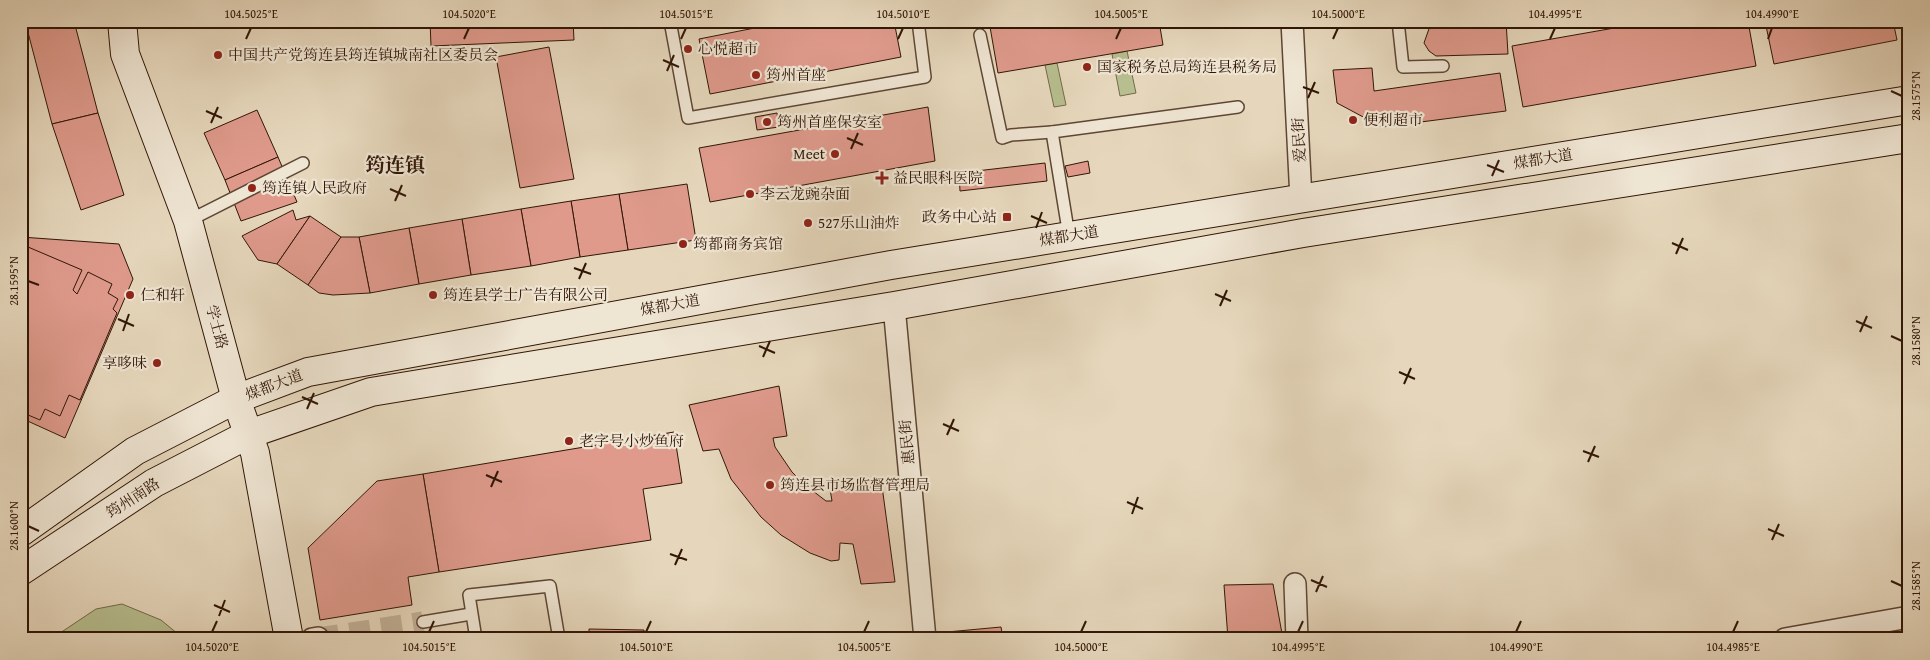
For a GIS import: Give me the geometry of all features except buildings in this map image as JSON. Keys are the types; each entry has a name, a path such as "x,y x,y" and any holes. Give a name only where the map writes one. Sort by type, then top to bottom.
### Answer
{"main road":[{"name":"学士路","path":"122,21 125,54 188,221 236,399 250,434 289,639"},
{"name":"煤都大道","path":"236,399 308,372 881,267 1909,100"},
{"path":"250,434 371,392 894,306 1303,233 1909,138"},
{"path":"1301,198 1303,233"},
{"path":"21,532 135,451 236,399"},
{"name":"筠州南路","path":"21,571 154,483 250,434"}],"street":[{"name":"爱民街","path":"1292,21 1301,198"},
{"name":"惠民街","path":"894,306 925,639"},
{"path":"1295,584 1297,639"},
{"path":"1785,639 1909,617"},
{"path":"312,639 318,638"}],"lane":[{"path":"670,21 688,118 925,77 918,21"},
{"path":"1398,21 1403,67 1443,66"},
{"path":"980,35 1002,138 1011,135 1052,132 1238,107"},
{"path":"1052,132 1068,236"},
{"path":"188,221 303,164"},
{"path":"476,639 471,614 470,595 550,586 559,639"},
{"path":"422,622 471,614"}],"green space":[{"path":"1127,51 1136,93 1120,96 1112,54"},
{"path":"1057,63 1066,105 1054,107 1045,65"},
{"path":"122,604 161,620 184,639 51,639 96,609"}],"tunnel":[{"path":"318,638 423,622"}],"place":[{"name":"心悦超市","path":"688,49"},
{"name":"中国共产党筠连县筠连镇城南社区委员会","path":"218,55"},
{"name":"国家税务总局筠连县税务局","path":"1087,67"},
{"name":"筠州首座","path":"756,75"},
{"name":"便利超市","path":"1353,120"},
{"name":"筠州首座保安室","path":"767,122"},
{"name":"Meet","path":"835,154"},
{"name":"益民眼科医院","path":"882,178"},
{"name":"筠连镇人民政府","path":"252,188"},
{"name":"李云龙豌杂面","path":"750,194"},
{"name":"政务中心站","path":"1007,217"},
{"name":"527乐山油炸","path":"808,223"},
{"name":"筠都商务宾馆","path":"683,244"},
{"name":"仁和轩","path":"130,295"},
{"name":"筠连县学士广告有限公司","path":"433,295"},
{"name":"享哆味","path":"157,363"},
{"name":"老字号小炒鱼府","path":"569,441"},
{"name":"筠连县市场监督管理局","path":"770,485"}],"district":[{"name":"筠连镇","path":"395,165"}]}
